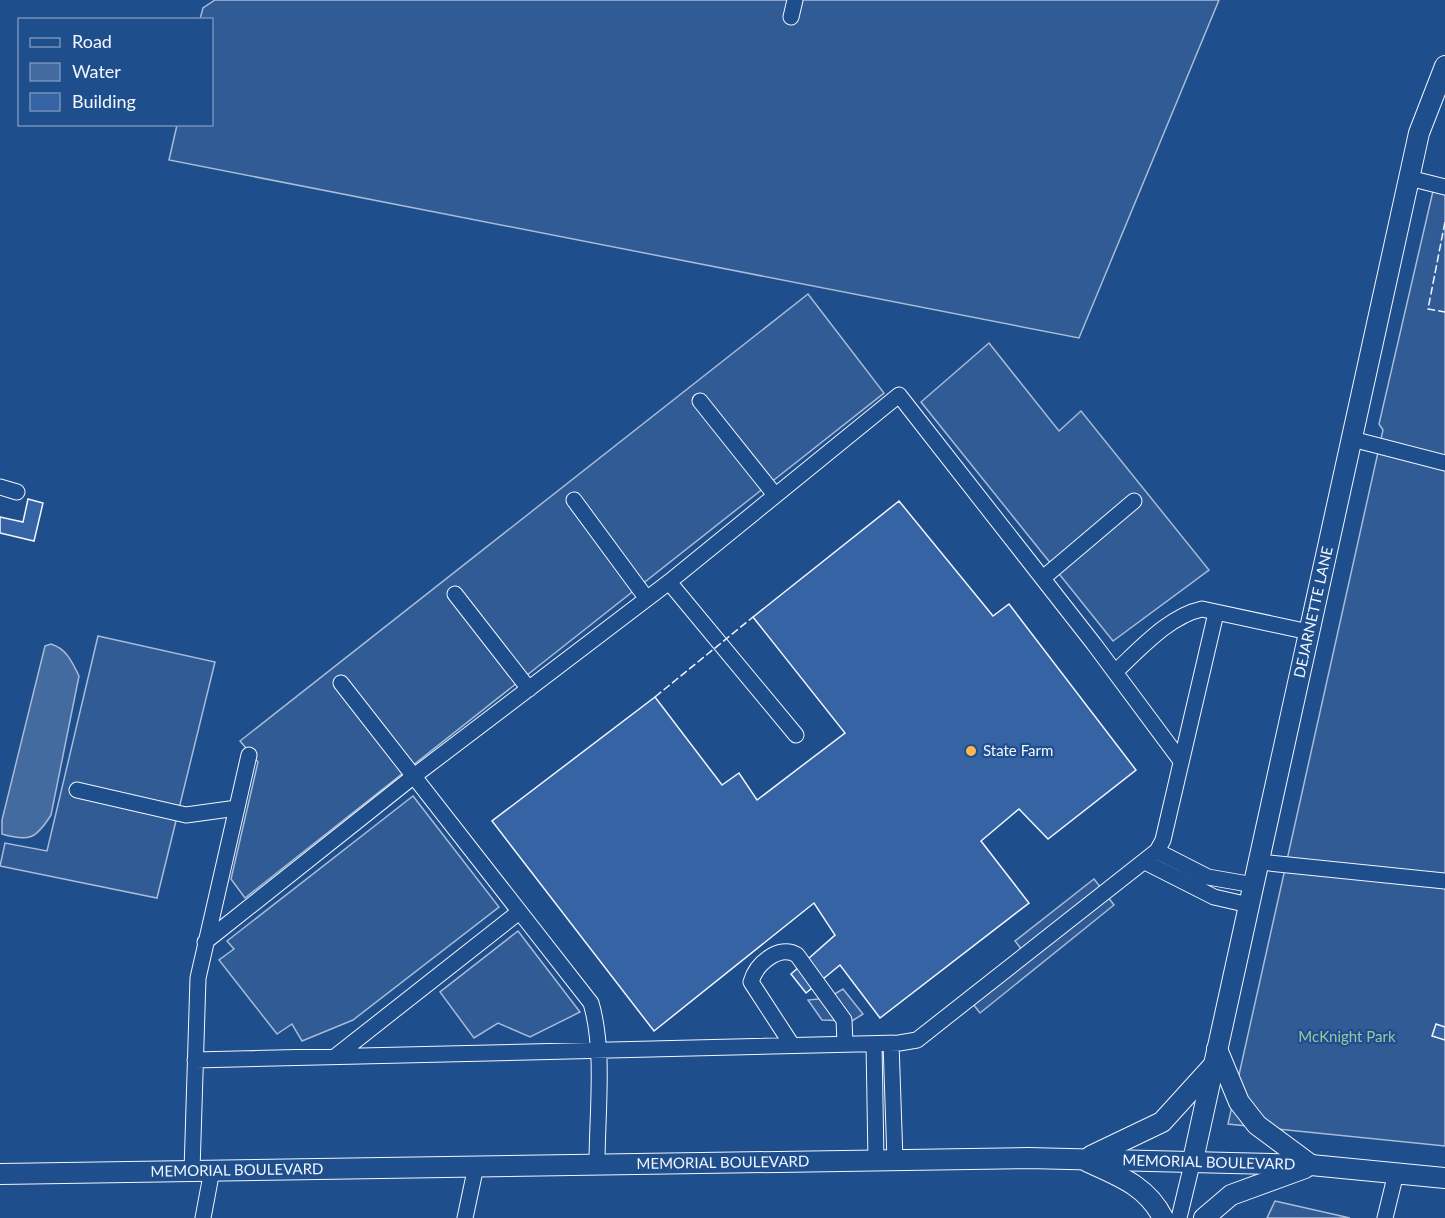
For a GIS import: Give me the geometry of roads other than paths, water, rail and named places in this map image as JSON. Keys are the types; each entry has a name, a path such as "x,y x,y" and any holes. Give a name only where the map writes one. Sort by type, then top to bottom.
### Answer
{"main road":[{"name":"DEJARNETTE LANE","path":"1193,1160 1419,133 1445,66"},
{"path":"1083,1159 1162,1122 1215,1058 1239,1102 1257,1125 1311,1165"},
{"path":"1083,1159 1138,1186 1157,1205 1163,1218"},
{"name":"MEMORIAL BOULEVARD","path":"0,1174 597,1163 1083,1159 1193,1160 1311,1165 1445,1178"},
{"path":"1204,1218 1231,1196 1311,1165"}],"street":[{"path":"791,17 795,0"},
{"path":"1409,178 1445,187"},
{"path":"205,942 414,776 669,582 899,395 1043,578 1181,761"},
{"path":"700,401 776,495"},
{"path":"1352,439 1445,463"},
{"path":"0,487 17,492"},
{"path":"574,500 646,599"},
{"path":"1043,578 1134,501"},
{"path":"669,582 796,735"},
{"path":"455,594 529,689"},
{"path":"1115,672 1187,612 1203,609 1309,632"},
{"path":"195,1060 891,1044 917,1040 1157,851 1164,840 1216,613"},
{"path":"341,683 591,1003 596,1019 597,1163"},
{"path":"192,1171 198,978 249,755"},
{"path":"77,790 186,815 237,808"},
{"path":"1157,851 1208,877 1254,885"},
{"path":"1145,862 1214,897 1249,905"},
{"path":"1258,862 1445,880"},
{"path":"336,1056 519,912"},
{"path":"792,1045 751,982 754,972 780,950 788,950 797,956 844,1020 845,1044"},
{"path":"874,1044 885,1160"},
{"path":"885,1160 891,1044"},
{"path":"1179,1218 1193,1160"},
{"path":"465,1218 476,1166"},
{"path":"203,1218 212,1170"},
{"path":"1385,1218 1396,1173"}],"water":[{"path":"51,644 65,653 79,676 51,815 36,834 19,838 2,834 2,820 45,646"}],"place":[{"name":"State Farm","path":"971,751"}],"park label":[{"name":"McKnight Park","path":"1347,1037"}]}
